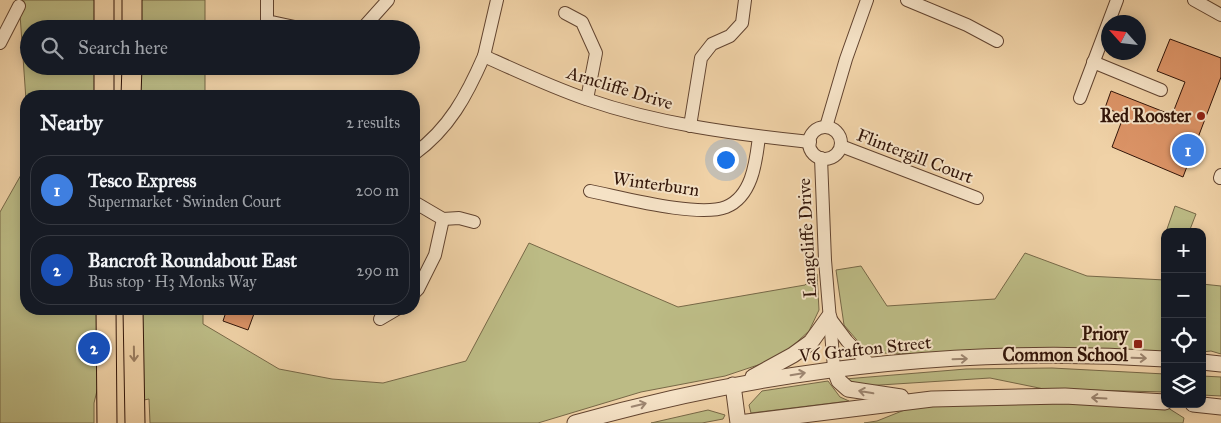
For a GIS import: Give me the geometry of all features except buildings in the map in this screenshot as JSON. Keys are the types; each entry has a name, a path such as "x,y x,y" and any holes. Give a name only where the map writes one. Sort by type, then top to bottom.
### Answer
{"main road":[{"path":"104,0 104,20"},
{"path":"132,0 132,20"},
{"path":"104,75 104,90"},
{"path":"132,75 132,90"},
{"path":"106,315 107,423"},
{"path":"133,315 134,423"}],"street":[{"path":"267,0 267,20"},
{"path":"370,20 388,0"},
{"path":"420,149 448,123 468,93 484,56 497,0"},
{"path":"690,126 701,58 712,44 730,36 742,23 745,0"},
{"path":"826,127 846,59 868,0"},
{"path":"907,0 967,25 997,41"},
{"path":"1080,98 1117,0"},
{"path":"1194,0 1221,15"},
{"path":"0,43 20,6"},
{"path":"565,12 582,22 596,53 587,99"},
{"name":"Arncliffe Drive","path":"484,56 534,79 587,99 645,116 690,126 759,137 810,142"},
{"path":"1093,62 1161,90"},
{"path":"826,127 839,134 841,146 834,156 821,158 812,152 810,142 817,129 826,127"},
{"name":"Winterburn","path":"590,191 690,210 726,207 741,196 751,179 756,161 759,137"},
{"name":"Flintergill Court","path":"841,146 977,198"},
{"name":"Langcliffe Drive","path":"821,158 829,317 834,368"},
{"path":"420,206 443,219 459,218 474,222"},
{"path":"420,285 435,254 443,219"},
{"path":"380,319 387,315"},
{"path":"829,317 811,342 794,356 737,384 738,423 932,399 1065,396 1161,402"},
{"name":"Langcliffe Drive","path":"829,317 846,341 870,365"},
{"name":"V6 Grafton Street","path":"575,423 633,406 737,384 834,368 929,360 1073,356 1161,359"},
{"path":"1206,362 1221,364"},
{"path":"834,368 838,381 848,389 882,395 932,399"},
{"path":"1206,405 1221,407"},
{"path":"809,423 832,411"}],"shaded area":[{"path":"19,0 100,0 101,20 20,20"},
{"path":"132,0 205,0 205,20 132,20"},
{"path":"24,75 104,75 104,90 25,90"},
{"path":"132,75 205,75 205,90 131,90"},
{"path":"20,177 20,315 106,315 106,354 94,403 94,423 0,423 0,212"},
{"path":"1175,206 1196,214 1191,228 1167,228"},
{"path":"529,243 678,307 805,285 817,274 819,310 809,331 787,351 767,362 725,376 641,392 538,423 150,423 149,399 144,400 135,315 203,315 203,324 279,369 332,379 383,383 466,361"},
{"path":"1025,253 1087,276 1161,280 1161,358 881,353 861,345 844,325 836,270 861,266 887,306 995,299"},
{"path":"1206,284 1221,286 1221,354 1206,352"},
{"path":"1052,368 1161,374 1161,392 1044,389 990,378 864,386 845,379 966,369"},
{"path":"1206,376 1221,377 1221,396 1206,395"},
{"path":"828,381 840,397 849,401 751,413 749,405 762,391"},
{"path":"932,399 1157,401 1161,404 1161,408 1168,408 1184,418 1183,423 864,423 877,421"},
{"path":"708,410 725,415 723,419 702,423 651,423"}],"place":[{"name":"Red Rooster","path":"1201,116"},
{"name":"Tesco Express","path":"1188,150"},
{"name":"Priory Common School","path":"1138,344"},
{"name":"Bancroft Roundabout East","path":"94,348"}]}
